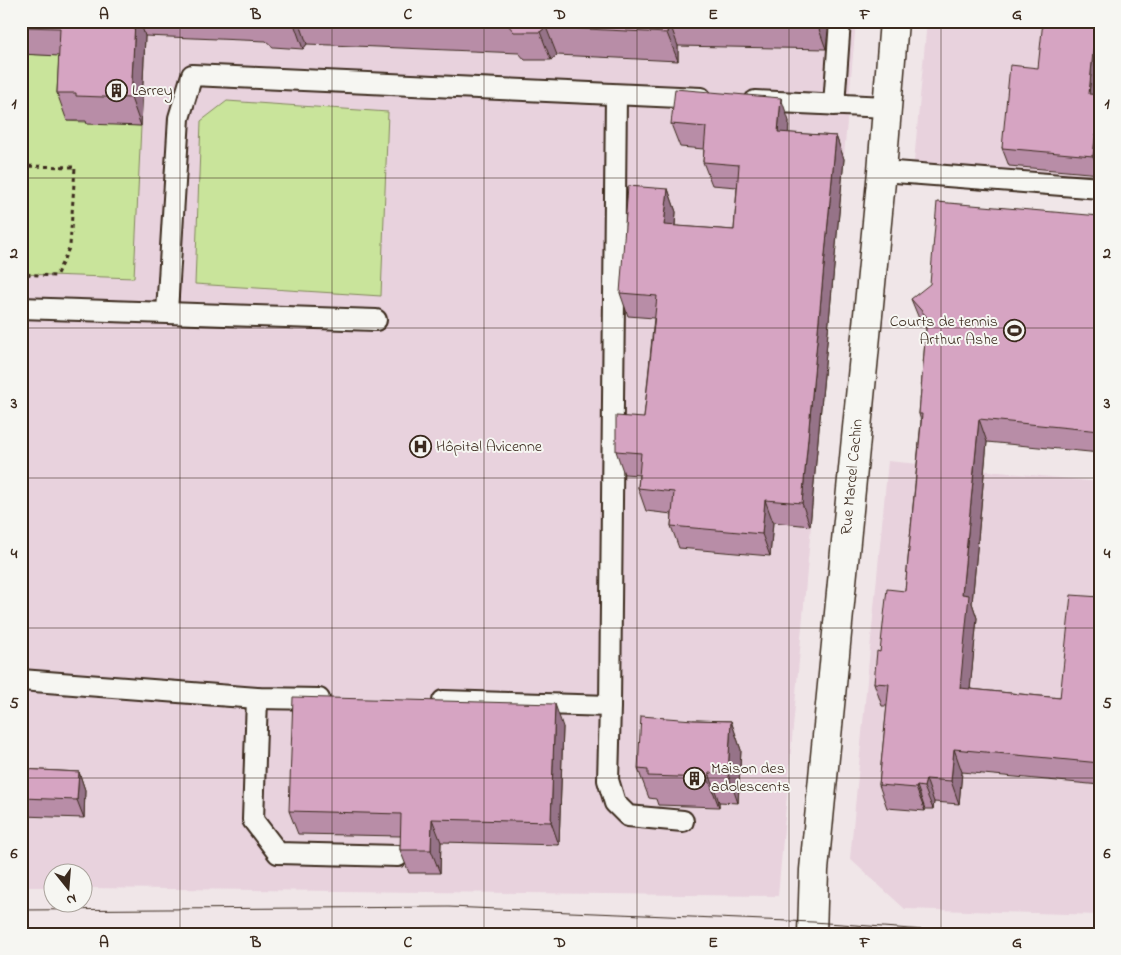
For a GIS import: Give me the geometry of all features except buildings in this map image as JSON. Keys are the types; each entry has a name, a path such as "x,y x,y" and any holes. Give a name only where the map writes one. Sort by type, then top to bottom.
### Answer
{"street":[{"name":"Rue Marcel Cachin","path":"812,934 814,870 882,171 894,21"}],"lane":[{"path":"834,105 840,21"},
{"path":"167,312 179,118 192,75 888,107"},
{"path":"616,94 608,780 615,803 628,816 683,821"},
{"path":"882,171 1100,188"},
{"path":"21,308 376,320"},
{"path":"21,680 257,698 333,699"},
{"path":"257,698 253,820 278,852 398,856"},
{"path":"426,700 610,706"}],"path":[{"path":"21,166 75,167 70,246 56,276 21,274"}],"shaded area":[{"name":"Hôpital Avicenne","path":"21,21 856,21 778,896 92,888 92,862 42,862 42,887 21,887"},
{"path":"927,21 1100,21 1100,177 914,162"},
{"path":"888,461 1100,482 1100,915 905,909 850,859"}],"green space":[{"path":"21,54 70,56 67,121 141,126 134,278 21,274"},
{"path":"227,101 388,112 381,296 195,284 201,121"}],"tram line":[{"path":"21,910 449,907 813,922 980,934"},
{"path":"21,930 445,933 571,929 673,934"}],"place":[{"name":"Larrey","path":"116,91"},
{"name":"Courts de tennis Arthur Ashe","path":"1014,331"},
{"name":"Hôpital Avicenne","path":"420,447"},
{"name":"Maison des adolescents","path":"695,778"}]}
